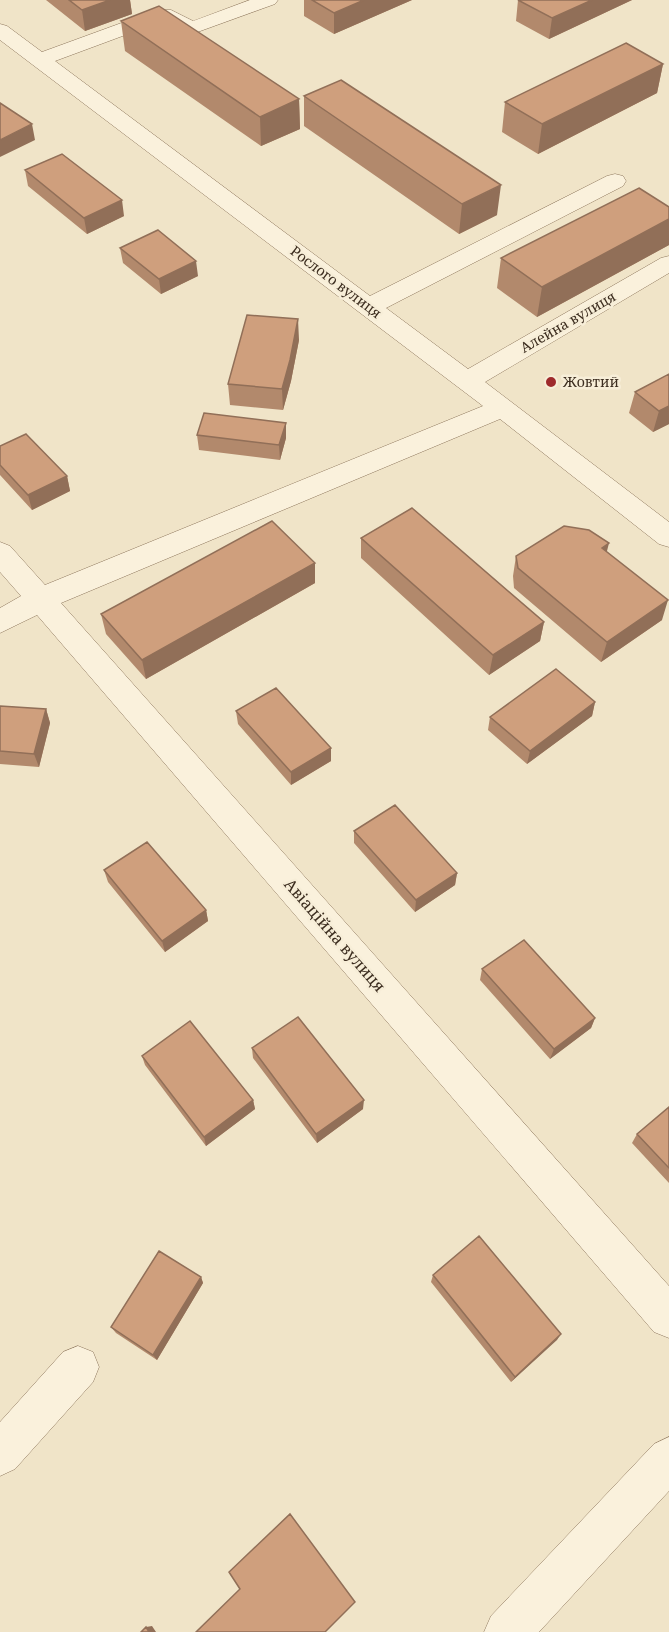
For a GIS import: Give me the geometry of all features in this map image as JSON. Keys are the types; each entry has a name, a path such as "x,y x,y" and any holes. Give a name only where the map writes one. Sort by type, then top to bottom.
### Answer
{"street":[{"path":"192,28 268,0"},
{"path":"39,60 164,14 192,28 211,42"},
{"name":"Рослого вулиця","path":"0,30 503,408 669,537"},
{"path":"368,307 615,181"},
{"name":"Алейна вулиця","path":"467,381 669,263"},
{"path":"0,622 40,599 503,408"},
{"name":"Авіаційна вулиця","path":"0,553 669,1317"},
{"path":"0,1455 78,1367"},
{"path":"507,1632 669,1459"}],"building":[{"path":"69,0 110,0 82,10"},
{"path":"312,0 364,0 334,13"},
{"path":"518,0 592,0 552,18"},
{"path":"159,6 299,99 260,117 121,21"},
{"path":"626,43 663,64 542,124 505,102"},
{"path":"341,80 501,185 462,204 304,96"},
{"path":"0,103 32,124 0,140"},
{"path":"62,154 122,200 84,218 25,170"},
{"path":"639,188 669,207 669,219 542,287 501,258"},
{"path":"158,230 196,261 159,279 120,248"},
{"path":"247,315 298,319 282,389 228,384"},
{"path":"669,374 669,406 659,411 635,392"},
{"path":"204,413 286,423 279,445 197,435"},
{"path":"26,434 67,476 28,495 0,465 0,446"},
{"path":"412,508 544,622 493,655 361,538"},
{"path":"272,521 315,563 142,660 101,614"},
{"path":"564,526 589,530 609,543 602,548 668,600 607,642 518,568 516,556"},
{"path":"556,669 595,702 530,751 490,717"},
{"path":"276,688 331,748 291,772 236,711"},
{"path":"0,706 46,709 34,754 0,751"},
{"path":"395,805 457,873 416,900 354,831"},
{"path":"147,842 206,910 162,941 104,870"},
{"path":"524,940 595,1018 554,1049 482,969"},
{"path":"298,1017 364,1100 316,1134 252,1048"},
{"path":"190,1021 253,1100 204,1137 142,1056"},
{"path":"669,1107 669,1168 637,1134"},
{"path":"479,1236 561,1334 515,1377 433,1275"},
{"path":"159,1251 201,1277 153,1355 111,1327"},
{"path":"290,1514 355,1602 325,1632 196,1632 240,1589 229,1572"}],"place":[{"name":"Жовтий","path":"551,382"}]}
